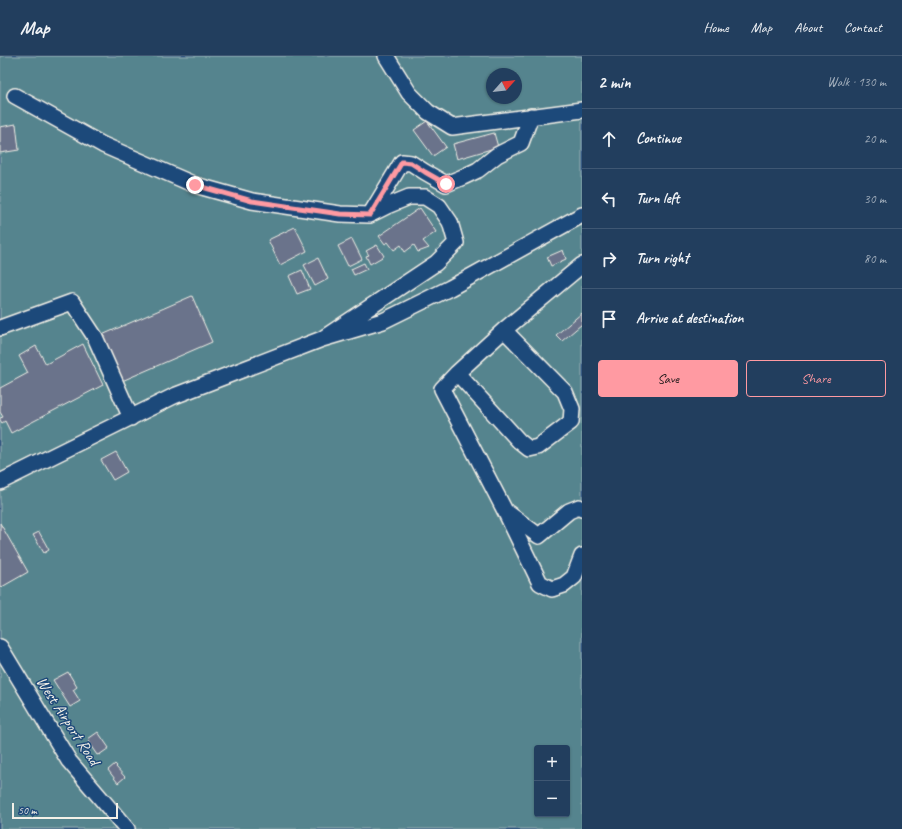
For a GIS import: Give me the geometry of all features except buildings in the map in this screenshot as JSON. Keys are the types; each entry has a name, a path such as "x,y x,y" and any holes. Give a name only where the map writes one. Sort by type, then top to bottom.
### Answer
{"street":[{"path":"386,56 409,93 428,112 452,127 582,110"},
{"path":"15,96 103,145 195,185 252,201 340,214 370,215 409,197 424,197 440,206 450,222 456,244 436,263 322,339"},
{"path":"370,215 402,162 411,163 446,184 478,170 497,156 521,143 531,116"},
{"path":"0,482 174,396 322,339 390,318 450,288 582,215"},
{"path":"582,265 504,330 457,373 442,389 505,511 540,583 552,589 564,585 574,577 582,556"},
{"path":"0,328 72,302 95,337 131,418"},
{"path":"457,373 519,442 529,449 538,447 572,422 572,409 565,392 504,330"},
{"path":"505,511 539,536 569,511 579,507 582,509"},
{"name":"West Airport Road","path":"0,647 69,761 127,829"}],"green space":[{"path":"0,56 582,56 582,829 0,829"}],"route":[{"path":"195,185 252,201 340,214 370,215 402,162 411,163 446,184"}]}
